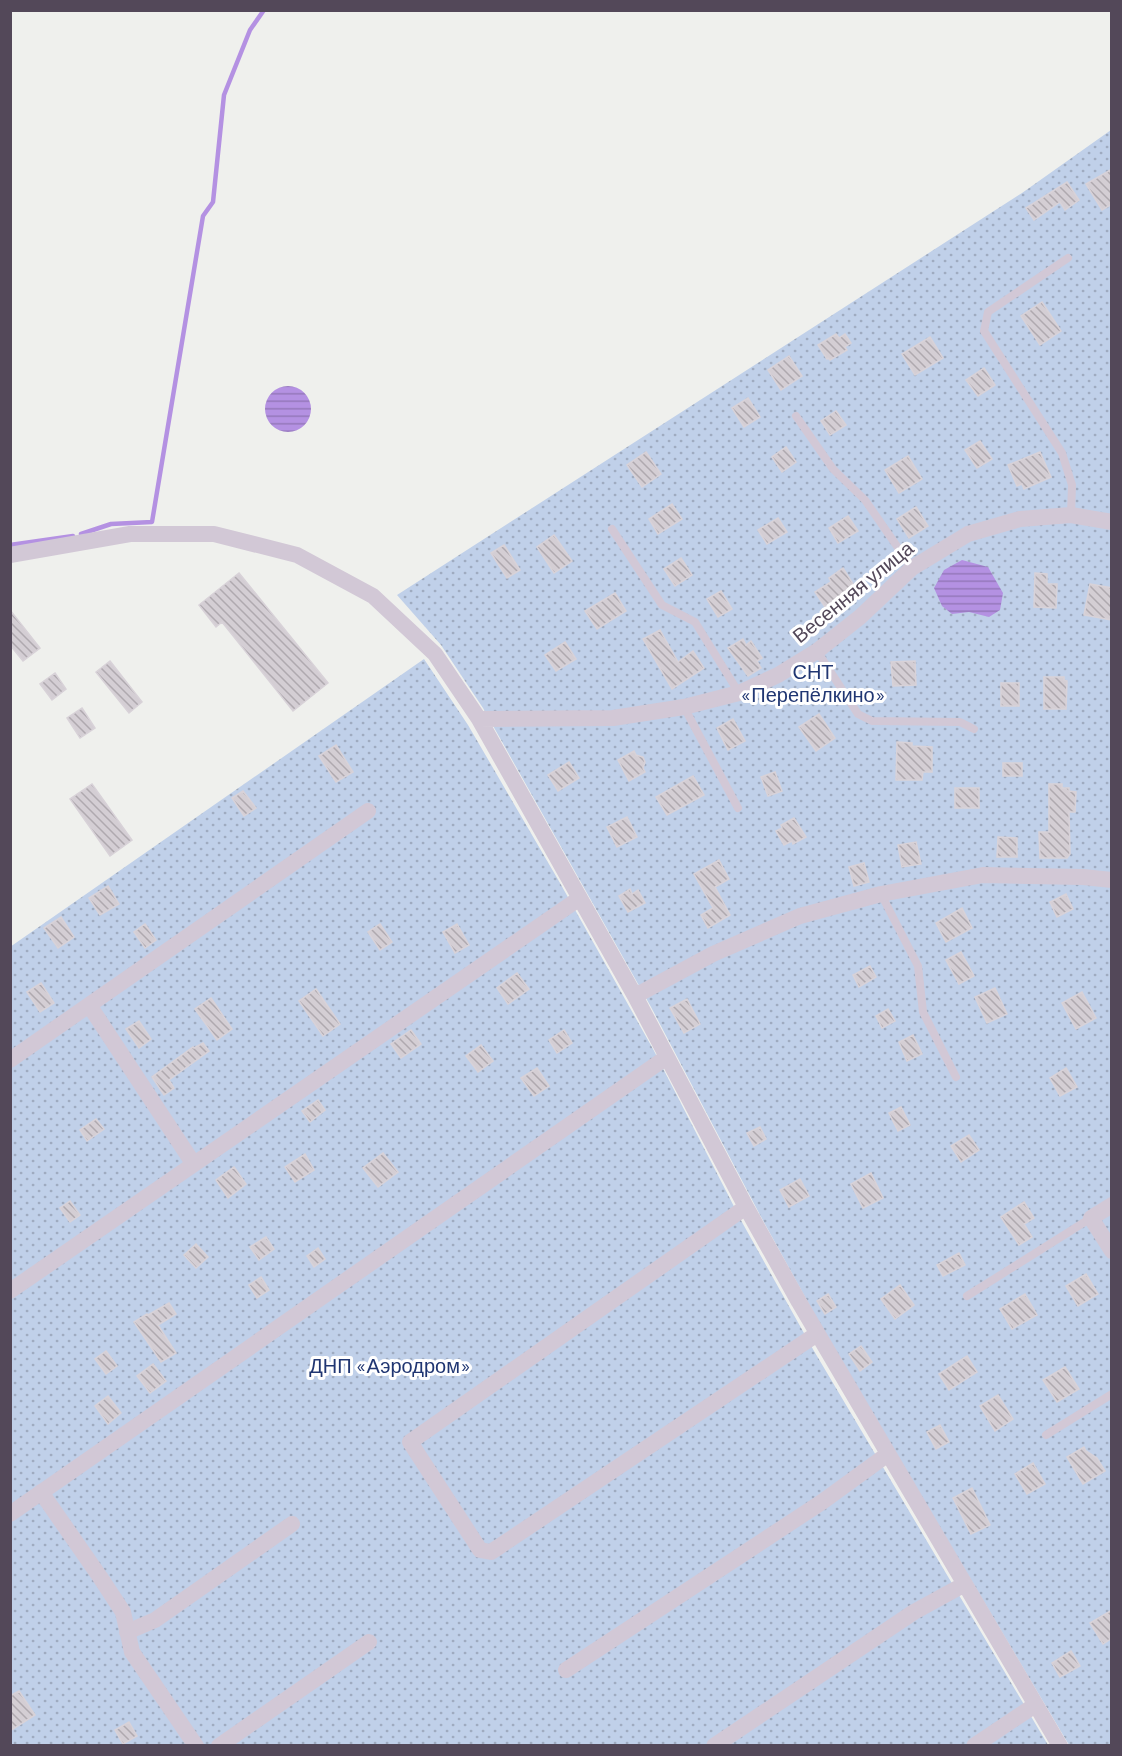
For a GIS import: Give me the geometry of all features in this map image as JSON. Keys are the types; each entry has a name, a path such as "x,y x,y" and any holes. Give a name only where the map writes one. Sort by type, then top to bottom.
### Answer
{"street":[{"name":"Весенняя улица","path":"479,719 613,718 684,707 740,693 778,675 817,651 860,617 912,568 968,534 1020,519 1071,516 1112,522"},
{"path":"10,555 130,534 214,534 297,555 373,596 435,654 479,719 580,898 817,1334 1060,1746"},
{"path":"10,1060 368,811"},
{"path":"635,996 713,954 800,916 881,894 983,875 1083,877 1112,880"},
{"path":"10,1291 580,898"},
{"path":"89,1005 193,1163"},
{"path":"10,1514 667,1057"},
{"path":"1112,1205 1091,1218 1112,1251"},
{"path":"746,1207 410,1442 480,1550 491,1552 817,1334"},
{"path":"566,1670 822,1502 888,1454"},
{"path":"41,1492 123,1612 132,1652 196,1746"},
{"path":"127,1632 155,1620 292,1524"},
{"path":"714,1746 914,1612 965,1584"},
{"path":"219,1746 369,1642"},
{"path":"974,1746 1035,1705"}],"lane":[{"path":"1068,258 988,312 984,331 1062,453 1072,485 1071,516"},
{"path":"796,416 833,469 865,500 912,568"},
{"path":"612,529 662,605 695,622 740,693"},
{"path":"817,651 858,714 872,721 960,722 974,729"},
{"path":"684,707 738,808"},
{"path":"881,894 918,966 923,1012 956,1077"},
{"path":"968,1296 1091,1218"},
{"path":"1046,1435 1112,1394"}],"green space":[{"name":"СНТ «Перепёлкино»","path":"1111,130 1111,1745 1069,1745 827,1337 651,1007 483,708 441,645 397,595 1022,193"},
{"name":"ДНП «Аэродром»","path":"424,659 468,725 560,883 653,1049 743,1224 814,1351 1048,1745 11,1745 10,947"}],"shaded area":[{"path":"288,386 304,393 311,409 304,425 288,432 272,425 265,409 272,393"},
{"path":"962,560 988,567 1003,593 1000,610 989,617 969,612 952,614 942,606 934,588 944,570"}],"building":[{"path":"1112,169 1112,204 1102,210 1086,184"},
{"path":"1067,182 1079,200 1065,210 1060,202 1034,220 1026,208"},
{"path":"1042,302 1061,331 1040,345 1021,316"},
{"path":"836,334 839,338 845,334 851,343 845,347 847,350 830,360 818,345"},
{"path":"930,337 943,358 915,375 902,354"},
{"path":"789,356 802,376 781,390 768,370"},
{"path":"984,368 995,385 978,396 966,380"},
{"path":"748,398 760,417 744,427 732,408"},
{"path":"836,411 846,425 830,435 821,421"},
{"path":"980,441 992,459 977,468 965,450"},
{"path":"786,447 796,462 782,472 772,457"},
{"path":"646,452 661,474 642,487 627,465"},
{"path":"1040,452 1051,477 1024,489 1022,484 1017,486 1008,465"},
{"path":"908,456 922,479 899,493 885,470"},
{"path":"672,504 682,519 658,534 649,519"},
{"path":"916,507 928,526 909,538 897,519"},
{"path":"848,516 858,531 838,543 829,528"},
{"path":"778,518 787,532 767,544 758,530"},
{"path":"554,535 572,561 554,573 537,547"},
{"path":"504,545 520,570 507,578 491,553"},
{"path":"681,558 692,575 675,586 664,569"},
{"path":"843,568 855,587 825,607 815,592 831,582 829,578"},
{"path":"239,573 328,683 293,711 222,622 216,627 199,605"},
{"path":"1035,573 1047,574 1047,584 1057,584 1056,608 1034,607"},
{"path":"1090,584 1112,588 1112,620 1084,615"},
{"path":"721,591 732,609 718,617 707,599"},
{"path":"615,593 626,611 597,629 585,611"},
{"path":"10,610 40,648 23,661 10,645"},
{"path":"660,630 678,662 693,651 704,668 672,689 643,639"},
{"path":"743,639 746,645 751,641 762,658 757,661 761,668 748,676 728,648"},
{"path":"565,642 576,659 556,671 545,655"},
{"path":"110,661 142,702 129,713 96,672"},
{"path":"915,661 916,685 893,686 891,662"},
{"path":"55,673 66,689 52,700 40,684"},
{"path":"1044,677 1064,677 1067,681 1066,709 1044,709"},
{"path":"1001,683 1019,683 1019,706 1001,706"},
{"path":"82,708 95,728 80,738 67,718"},
{"path":"819,714 835,738 816,751 799,727"},
{"path":"733,719 745,741 728,750 717,728"},
{"path":"897,742 912,743 912,746 932,747 932,772 923,772 922,780 896,780"},
{"path":"336,745 353,772 336,782 319,756"},
{"path":"634,751 636,755 643,757 645,772 629,781 618,760"},
{"path":"569,762 579,778 558,791 548,775"},
{"path":"1003,763 1022,763 1022,776 1003,776"},
{"path":"775,772 782,791 768,796 761,777"},
{"path":"693,776 704,795 667,815 656,797"},
{"path":"92,784 132,840 110,856 70,799"},
{"path":"1049,784 1062,784 1062,788 1069,788 1069,791 1076,792 1075,812 1069,812 1070,854 1067,858 1040,858 1039,832 1049,832"},
{"path":"955,788 979,788 979,808 955,808"},
{"path":"243,791 256,808 244,816 232,798"},
{"path":"627,817 637,837 617,847 607,827"},
{"path":"794,818 806,837 793,844 792,841 784,845 776,831 782,828 781,825"},
{"path":"998,837 1017,838 1017,857 997,857"},
{"path":"916,842 921,864 902,867 898,845"},
{"path":"719,860 729,879 715,887 730,915 708,928 701,915 713,908 694,874"},
{"path":"864,863 869,882 854,886 849,867"},
{"path":"108,886 119,904 100,915 89,898"},
{"path":"630,889 632,894 638,890 645,903 628,912 619,896"},
{"path":"1066,894 1073,909 1057,917 1050,902"},
{"path":"962,908 972,928 946,942 936,923"},
{"path":"61,917 74,937 58,948 44,928"},
{"path":"145,924 156,940 145,948 134,932"},
{"path":"380,924 392,942 380,950 368,932"},
{"path":"457,924 469,945 455,953 443,932"},
{"path":"961,952 974,976 959,984 946,960"},
{"path":"870,966 876,977 859,987 853,975"},
{"path":"517,973 529,989 508,1004 497,988"},
{"path":"41,983 54,1003 40,1012 27,992"},
{"path":"995,988 1007,1014 987,1023 975,997"},
{"path":"316,989 340,1024 323,1036 299,1001"},
{"path":"1082,992 1096,1018 1076,1029 1062,1003"},
{"path":"211,998 232,1029 217,1040 195,1009"},
{"path":"687,999 700,1024 684,1033 670,1008"},
{"path":"888,1009 895,1021 882,1028 876,1016"},
{"path":"139,1021 151,1039 139,1048 126,1029"},
{"path":"411,1030 421,1044 401,1058 391,1044"},
{"path":"564,1030 572,1043 557,1053 549,1040"},
{"path":"913,1035 922,1054 907,1061 899,1042"},
{"path":"203,1043 209,1051 169,1080 174,1088 164,1095 152,1077 193,1047"},
{"path":"481,1045 493,1061 478,1072 466,1056"},
{"path":"537,1068 549,1086 534,1096 521,1078"},
{"path":"1066,1068 1077,1087 1060,1096 1050,1078"},
{"path":"318,1100 325,1110 310,1122 302,1111"},
{"path":"901,1107 910,1125 898,1131 889,1113"},
{"path":"96,1119 104,1129 87,1141 80,1130"},
{"path":"760,1127 766,1139 754,1146 747,1133"},
{"path":"969,1135 979,1150 961,1162 951,1146"},
{"path":"383,1153 398,1172 378,1187 363,1168"},
{"path":"305,1154 314,1170 295,1182 285,1167"},
{"path":"234,1167 246,1184 228,1198 216,1180"},
{"path":"871,1173 883,1198 863,1208 851,1184"},
{"path":"800,1179 809,1196 789,1207 780,1190"},
{"path":"70,1201 80,1215 70,1222 60,1208"},
{"path":"1024,1202 1034,1218 1024,1224 1032,1237 1019,1245 1001,1217"},
{"path":"266,1237 274,1249 259,1260 250,1247"},
{"path":"196,1244 208,1257 196,1268 184,1255"},
{"path":"318,1248 325,1259 314,1267 307,1256"},
{"path":"959,1253 965,1265 943,1276 937,1265"},
{"path":"1086,1274 1098,1294 1078,1306 1066,1286"},
{"path":"261,1277 269,1290 257,1298 249,1285"},
{"path":"900,1285 914,1305 895,1319 881,1299"},
{"path":"828,1294 836,1307 825,1314 817,1301"},
{"path":"1025,1294 1037,1315 1012,1329 1000,1309"},
{"path":"169,1303 176,1314 158,1325 176,1353 161,1362 134,1322"},
{"path":"861,1346 872,1362 860,1371 849,1354"},
{"path":"106,1351 117,1366 106,1374 95,1359"},
{"path":"967,1356 977,1372 949,1390 939,1374"},
{"path":"153,1364 166,1381 150,1393 137,1376"},
{"path":"1065,1367 1079,1389 1057,1402 1043,1380"},
{"path":"998,1395 1013,1419 995,1431 980,1406"},
{"path":"108,1396 121,1413 108,1424 95,1406"},
{"path":"940,1425 949,1442 936,1449 927,1432"},
{"path":"1084,1447 1097,1458 1105,1471 1083,1484 1067,1457"},
{"path":"1033,1463 1045,1484 1027,1494 1015,1474"},
{"path":"972,1488 990,1525 971,1534 953,1498"},
{"path":"1112,1610 1112,1638 1103,1644 1090,1623"},
{"path":"1071,1651 1080,1666 1060,1677 1052,1663"},
{"path":"19,1691 35,1715 10,1731 10,1696"},
{"path":"129,1722 137,1736 123,1744 115,1730"}],"waterway":[{"path":"81,534 111,524 152,522 203,216 213,202 224,95 250,30 264,10"},
{"path":"10,545 73,536"}]}
